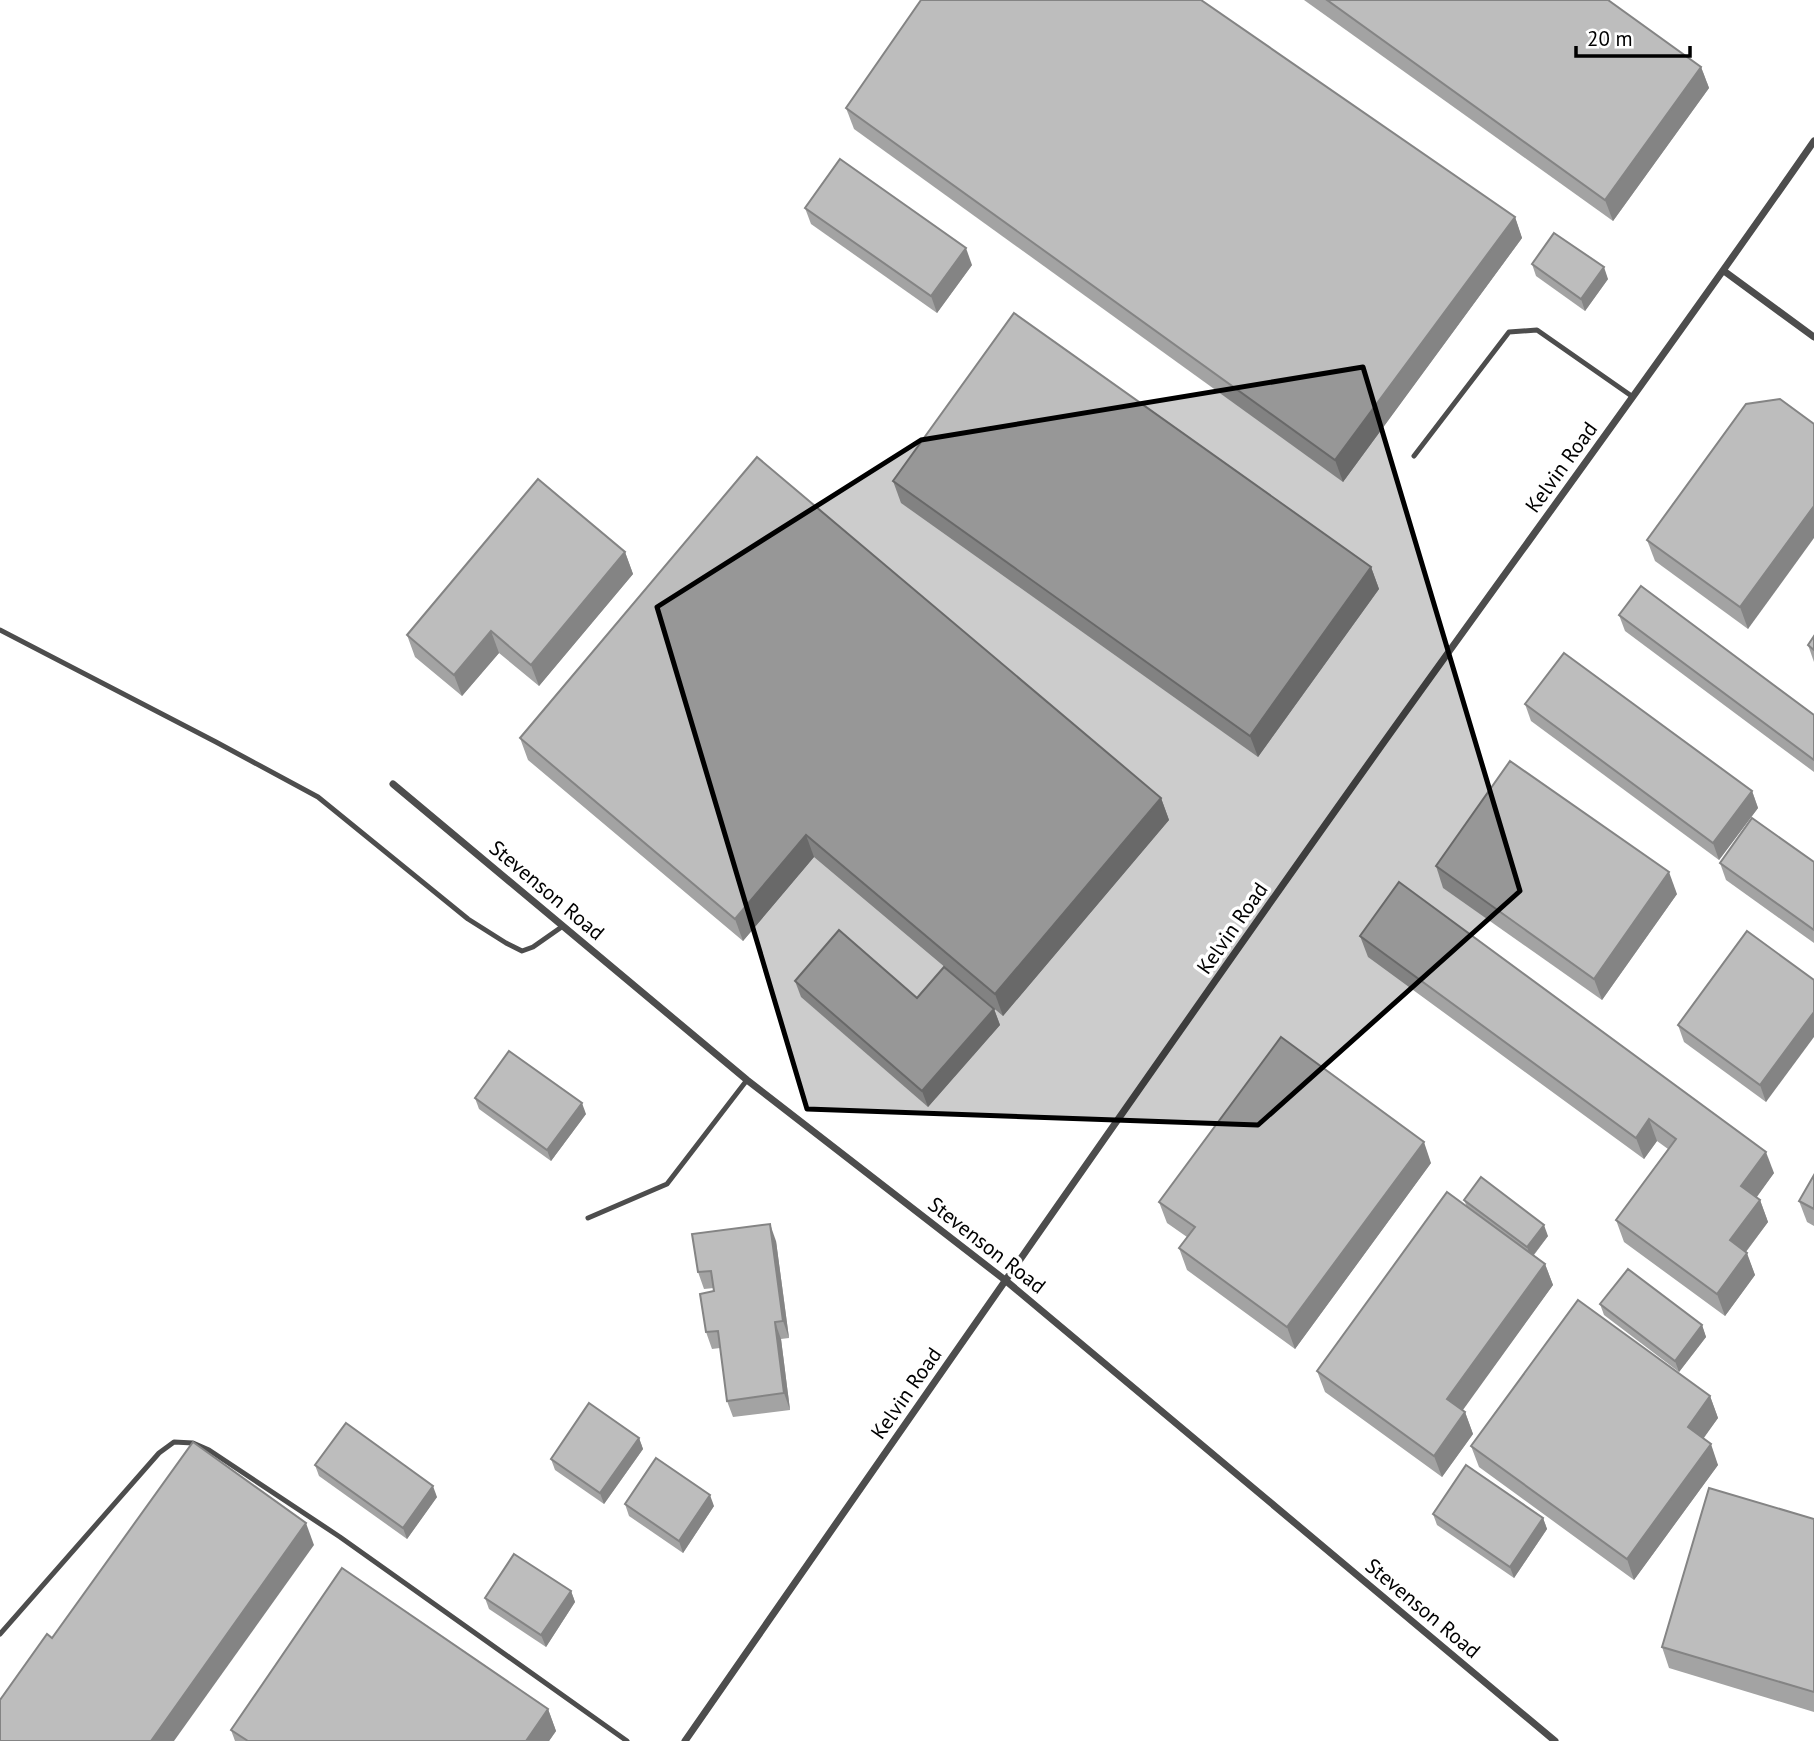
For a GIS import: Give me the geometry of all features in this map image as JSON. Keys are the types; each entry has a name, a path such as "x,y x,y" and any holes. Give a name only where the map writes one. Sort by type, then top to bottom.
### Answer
{"street":[{"name":"Kelvin Road","path":"685,1741 1005,1280 1388,737 1724,271 1814,141"},
{"path":"1724,271 1814,337"},
{"name":"Stevenson Road","path":"393,784 747,1080 1005,1280 1555,1741"}],"lane":[{"path":"1414,456 1509,332 1537,330 1633,397"},
{"path":"0,630 318,797 468,919 506,943 522,951 533,947 563,926"},
{"path":"588,1219 667,1184 747,1080"},
{"path":"0,1634 159,1453 174,1442 193,1443 209,1450 340,1537 627,1741"}],"highlighted area":[{"path":"1363,367 1520,891 1258,1125 807,1109 657,607 921,440"}],"building":[{"path":"921,0 1201,0 1515,217 1335,460 846,108"},
{"path":"1327,0 1608,0 1701,67 1605,200"},
{"path":"840,159 966,248 931,296 805,208"},
{"path":"1554,233 1604,267 1581,299 1532,264"},
{"path":"1014,313 1371,567 1250,736 893,481"},
{"path":"1780,399 1814,424 1814,506 1740,607 1647,540 1746,404"},
{"path":"757,457 1161,798 995,994 806,835 735,919 520,738"},
{"path":"538,479 625,552 531,665 491,631 454,675 407,635"},
{"path":"1641,586 1814,715 1814,760 1619,615"},
{"path":"1814,636 1814,650 1808,645"},
{"path":"1564,653 1752,791 1713,843 1525,704"},
{"path":"1510,761 1669,872 1594,979 1436,866"},
{"path":"1752,818 1814,862 1814,930 1720,863"},
{"path":"1399,882 1766,1152 1741,1186 1760,1200 1730,1240 1747,1253 1717,1294 1616,1220 1676,1139 1649,1119 1636,1138 1360,936"},
{"path":"839,930 917,998 944,967 994,1009 922,1091 795,981"},
{"path":"1747,931 1814,980 1814,1012 1760,1085 1678,1025"},
{"path":"1281,1037 1424,1142 1287,1327 1179,1248 1195,1227 1159,1202"},
{"path":"509,1051 582,1103 547,1150 475,1098"},
{"path":"1814,1175 1814,1209 1799,1201"},
{"path":"1481,1177 1544,1225 1527,1247 1464,1200"},
{"path":"1447,1192 1545,1264 1447,1399 1465,1412 1434,1456 1317,1371"},
{"path":"770,1224 783,1321 775,1322 784,1393 727,1401 718,1331 706,1332 700,1294 714,1291 711,1271 698,1272 692,1234"},
{"path":"1628,1269 1702,1325 1675,1361 1600,1304"},
{"path":"1578,1300 1710,1396 1688,1427 1711,1444 1627,1559 1471,1446"},
{"path":"589,1403 639,1438 600,1493 551,1459"},
{"path":"346,1423 433,1486 403,1528 315,1465"},
{"path":"193,1442 306,1523 151,1741 0,1741 0,1700 47,1634 52,1638"},
{"path":"656,1458 710,1495 679,1541 625,1504"},
{"path":"1466,1465 1543,1518 1510,1567 1433,1514"},
{"path":"1709,1488 1814,1519 1814,1692 1662,1647"},
{"path":"514,1554 571,1591 541,1635 485,1598"},
{"path":"342,1568 548,1709 526,1741 248,1741 231,1730"}]}
